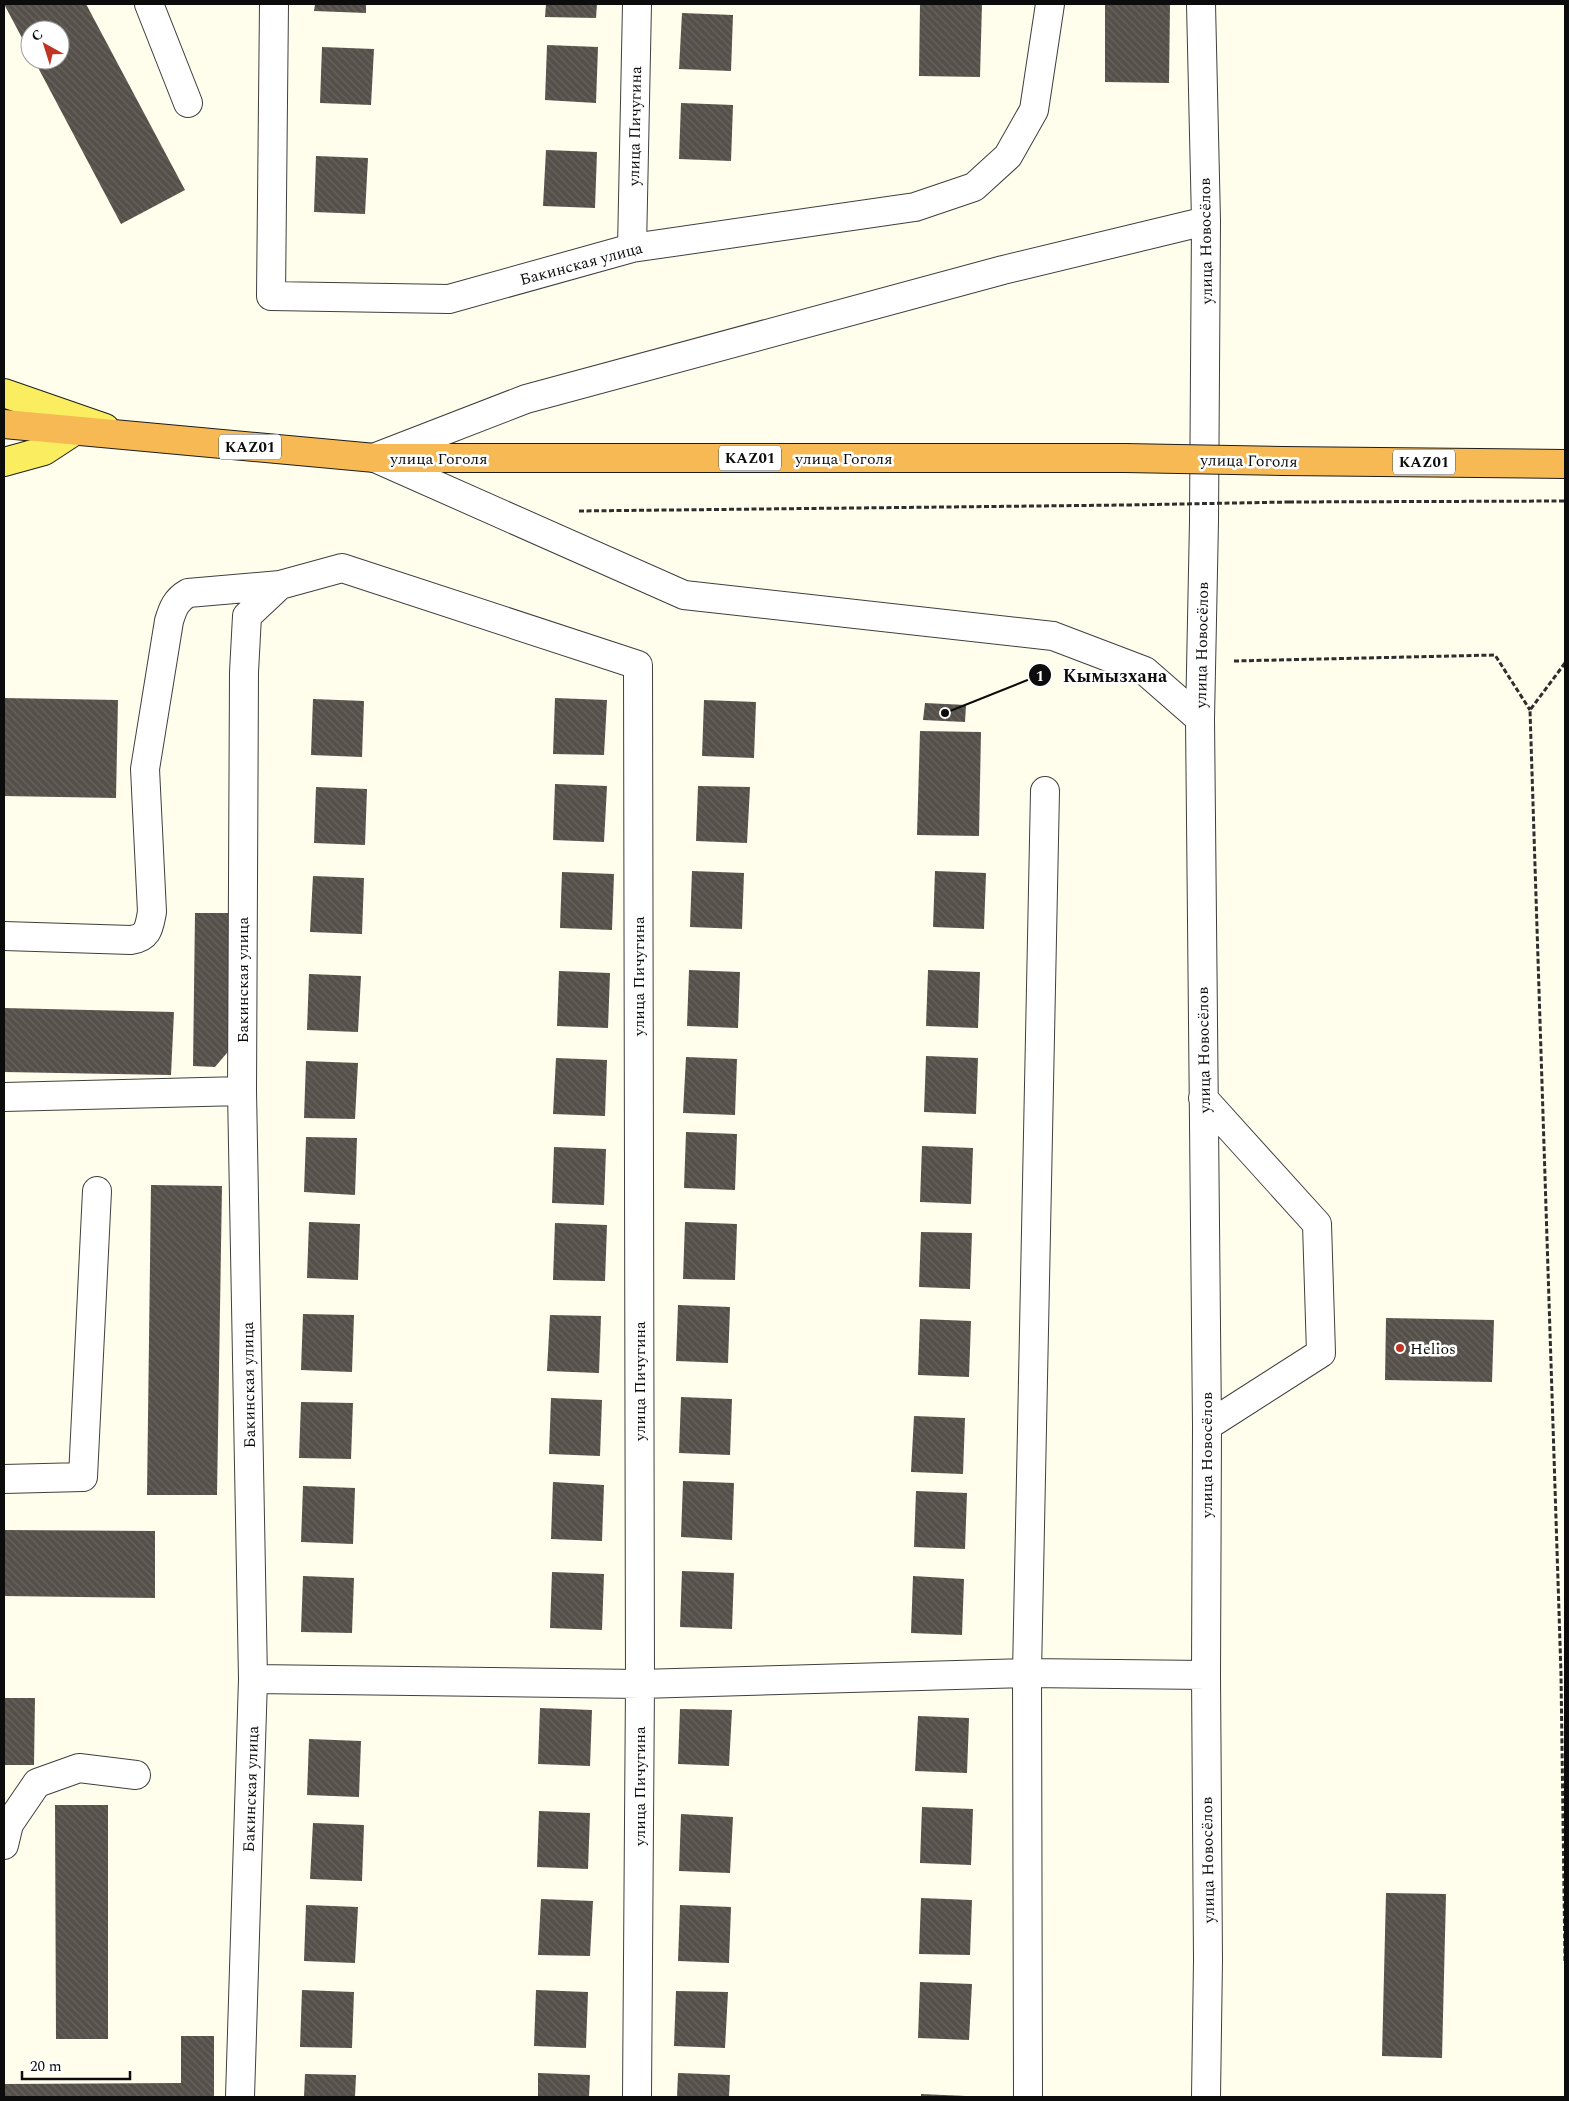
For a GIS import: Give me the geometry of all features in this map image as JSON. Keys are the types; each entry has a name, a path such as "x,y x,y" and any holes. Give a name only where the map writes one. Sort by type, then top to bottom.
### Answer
{"highway":[{"name":"улица Гоголя","path":"4,424 72,432 126,435 375,458 1125,458 1565,464"}],"main road":[{"path":"4,393 126,435"},
{"path":"4,462 44,451 72,432"}],"street":[{"path":"150,4 188,103"},
{"name":"Бакинская улица","path":"274,4 271,296 449,299 632,248 915,206 974,187 1008,156 1034,110 1050,4"},
{"name":"улица Пичугина","path":"632,248 637,4"},
{"name":"улица Новосёлов","path":"1201,4 1206,221 1200,719 1207,1426 1208,1960 1206,2097"},
{"path":"375,458 526,399 1003,270 1206,221"},
{"path":"375,458 684,595 1053,636 1145,672 1200,719"},
{"name":"улица Пичугина","path":"280,584 342,568 638,665 640,1684 637,2097"},
{"path":"4,936 131,940 140,938 148,929 152,912 145,769 169,622 174,605 188,592 280,584"},
{"name":"Бакинская улица","path":"240,2097 253,1679 242,1091 244,672 247,616 280,584"},
{"path":"1028,2097 1027,1672 1045,791"},
{"path":"4,1097 242,1091"},
{"path":"1203,1098 1317,1224 1321,1353 1207,1426"},
{"path":"4,1479 83,1477 97,1191"},
{"path":"253,1679 640,1684 1027,1672 1206,1675"},
{"path":"4,1846 9,1824 36,1783 79,1768 136,1775"}],"path":[{"path":"577,547 567,521 578,511 1289,502 1565,501"},
{"path":"1201,662 1495,655 1530,710 1560,1664 1565,1963"},
{"path":"1530,710 1565,663"}],"building":[{"path":"4,4 86,4 185,190 121,224 39,70 70,70 70,20 20,20 20,34"},
{"path":"315,4 366,4 366,13 314,11"},
{"path":"546,4 597,4 596,18 545,17"},
{"path":"920,4 982,4 980,77 919,76"},
{"path":"1105,4 1170,4 1169,83 1105,82"},
{"path":"682,13 733,15 731,71 679,69"},
{"path":"547,45 598,47 596,103 545,100"},
{"path":"322,47 374,49 371,105 320,103"},
{"path":"681,103 733,105 731,161 679,159"},
{"path":"546,150 597,152 595,208 543,206"},
{"path":"316,156 368,158 365,214 314,212"},
{"path":"4,698 118,700 116,798 4,796"},
{"path":"555,698 607,700 604,755 553,754"},
{"path":"313,699 364,701 362,757 311,755"},
{"path":"704,700 756,702 754,758 702,756"},
{"path":"925,703 966,705 965,722 923,720"},
{"path":"920,731 981,732 979,836 917,835"},
{"path":"555,784 607,786 604,842 553,840"},
{"path":"698,786 750,787 747,843 696,841"},
{"path":"316,787 367,789 365,845 314,843"},
{"path":"692,871 744,873 742,929 690,927"},
{"path":"935,871 986,873 984,929 933,927"},
{"path":"562,872 614,874 612,930 560,928"},
{"path":"313,876 364,878 362,934 310,932"},
{"path":"195,913 233,913 232,1047 215,1067 193,1066"},
{"path":"689,970 740,972 738,1028 687,1026"},
{"path":"928,970 980,972 978,1028 926,1026"},
{"path":"559,971 610,973 608,1028 557,1026"},
{"path":"309,974 361,976 358,1032 307,1030"},
{"path":"4,1008 174,1012 171,1075 4,1072"},
{"path":"926,1056 978,1058 976,1114 924,1112"},
{"path":"686,1057 737,1059 735,1115 683,1113"},
{"path":"556,1058 607,1060 605,1116 553,1114"},
{"path":"306,1061 358,1063 355,1119 304,1118"},
{"path":"686,1132 737,1134 735,1190 684,1188"},
{"path":"306,1137 357,1138 355,1195 304,1192"},
{"path":"922,1146 973,1148 971,1204 920,1202"},
{"path":"554,1147 606,1149 604,1205 552,1203"},
{"path":"151,1185 222,1186 217,1495 147,1495"},
{"path":"309,1222 360,1224 358,1280 307,1278"},
{"path":"685,1222 737,1224 735,1280 683,1279"},
{"path":"555,1223 607,1225 605,1281 553,1280"},
{"path":"921,1232 972,1233 970,1289 919,1287"},
{"path":"678,1305 730,1307 728,1363 676,1361"},
{"path":"303,1314 354,1315 352,1372 301,1370"},
{"path":"550,1315 601,1316 599,1373 547,1371"},
{"path":"1386,1318 1494,1320 1492,1382 1385,1380"},
{"path":"920,1319 971,1321 969,1377 918,1375"},
{"path":"681,1397 732,1399 730,1455 679,1453"},
{"path":"551,1398 602,1400 600,1456 549,1454"},
{"path":"301,1402 353,1403 351,1459 299,1458"},
{"path":"914,1416 965,1418 963,1474 911,1472"},
{"path":"683,1481 734,1483 732,1540 681,1537"},
{"path":"553,1482 604,1485 602,1541 551,1539"},
{"path":"303,1486 355,1488 353,1544 301,1542"},
{"path":"916,1491 967,1493 965,1549 914,1547"},
{"path":"4,1530 155,1531 155,1598 4,1596"},
{"path":"682,1571 734,1573 732,1629 680,1627"},
{"path":"552,1572 604,1574 602,1630 550,1628"},
{"path":"303,1576 354,1578 352,1633 301,1632"},
{"path":"913,1576 964,1579 962,1635 911,1633"},
{"path":"4,1698 35,1698 34,1765 4,1765"},
{"path":"540,1708 592,1710 590,1766 538,1764"},
{"path":"680,1709 732,1710 729,1766 678,1764"},
{"path":"918,1716 969,1718 967,1773 915,1771"},
{"path":"309,1739 361,1741 359,1797 307,1795"},
{"path":"55,1805 108,1805 108,2039 56,2039"},
{"path":"922,1807 973,1809 971,1865 920,1863"},
{"path":"539,1811 590,1813 588,1869 537,1867"},
{"path":"681,1814 733,1817 730,1873 679,1871"},
{"path":"313,1823 364,1825 362,1881 310,1879"},
{"path":"1386,1893 1446,1894 1442,2058 1382,2056"},
{"path":"921,1898 972,1900 970,1955 919,1954"},
{"path":"541,1899 593,1901 590,1956 538,1955"},
{"path":"306,1905 358,1907 355,1963 304,1961"},
{"path":"680,1905 731,1907 729,1963 678,1961"},
{"path":"920,1982 972,1984 969,2040 918,2038"},
{"path":"302,1990 354,1992 352,2048 300,2047"},
{"path":"536,1990 588,1992 586,2048 534,2046"},
{"path":"676,1991 728,1992 725,2048 674,2046"},
{"path":"181,2036 214,2036 214,2097 4,2097 4,2084 181,2083"},
{"path":"538,2073 590,2075 589,2097 538,2097"},
{"path":"678,2073 730,2075 729,2097 677,2097"},
{"path":"305,2074 356,2075 355,2097 304,2097"},
{"path":"921,2094 966,2096 966,2097 921,2097"}],"place":[{"name":"Кымызхана","path":"945,713"},
{"name":"Helios","path":"1400,1348"}]}
